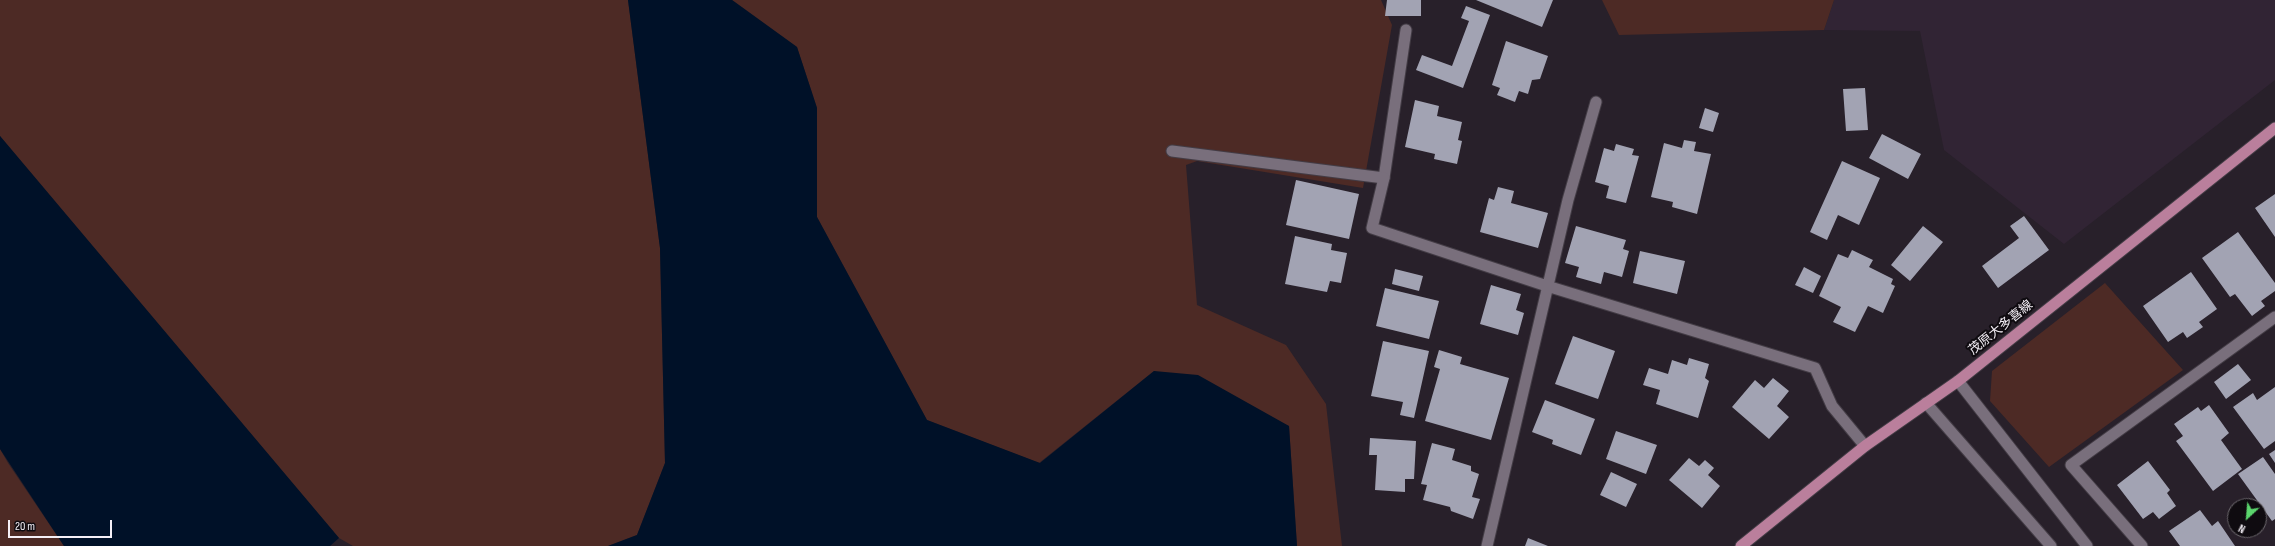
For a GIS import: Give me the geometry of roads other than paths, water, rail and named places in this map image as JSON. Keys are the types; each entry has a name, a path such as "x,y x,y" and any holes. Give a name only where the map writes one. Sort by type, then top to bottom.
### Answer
{"main road":[{"name":"茂原大多喜線","path":"1741,546 1865,446 1958,381 2275,128"}],"street":[{"path":"1406,30 1384,178 1372,228 1547,286 1815,368 1832,406 1865,446"},
{"path":"1486,546 1568,200 1596,102"},
{"path":"1172,151 1384,178"},
{"path":"2142,546 2071,465 2275,317"},
{"path":"1958,381 2087,546"},
{"path":"1926,403 2051,546"}],"water":[{"path":"628,0 732,0 797,47 817,108 817,217 927,420 1040,463 1154,371 1198,375 1289,426 1297,546 608,546 637,535 665,463 660,248"},
{"path":"0,136 339,538 330,546 64,546 0,449"}]}
